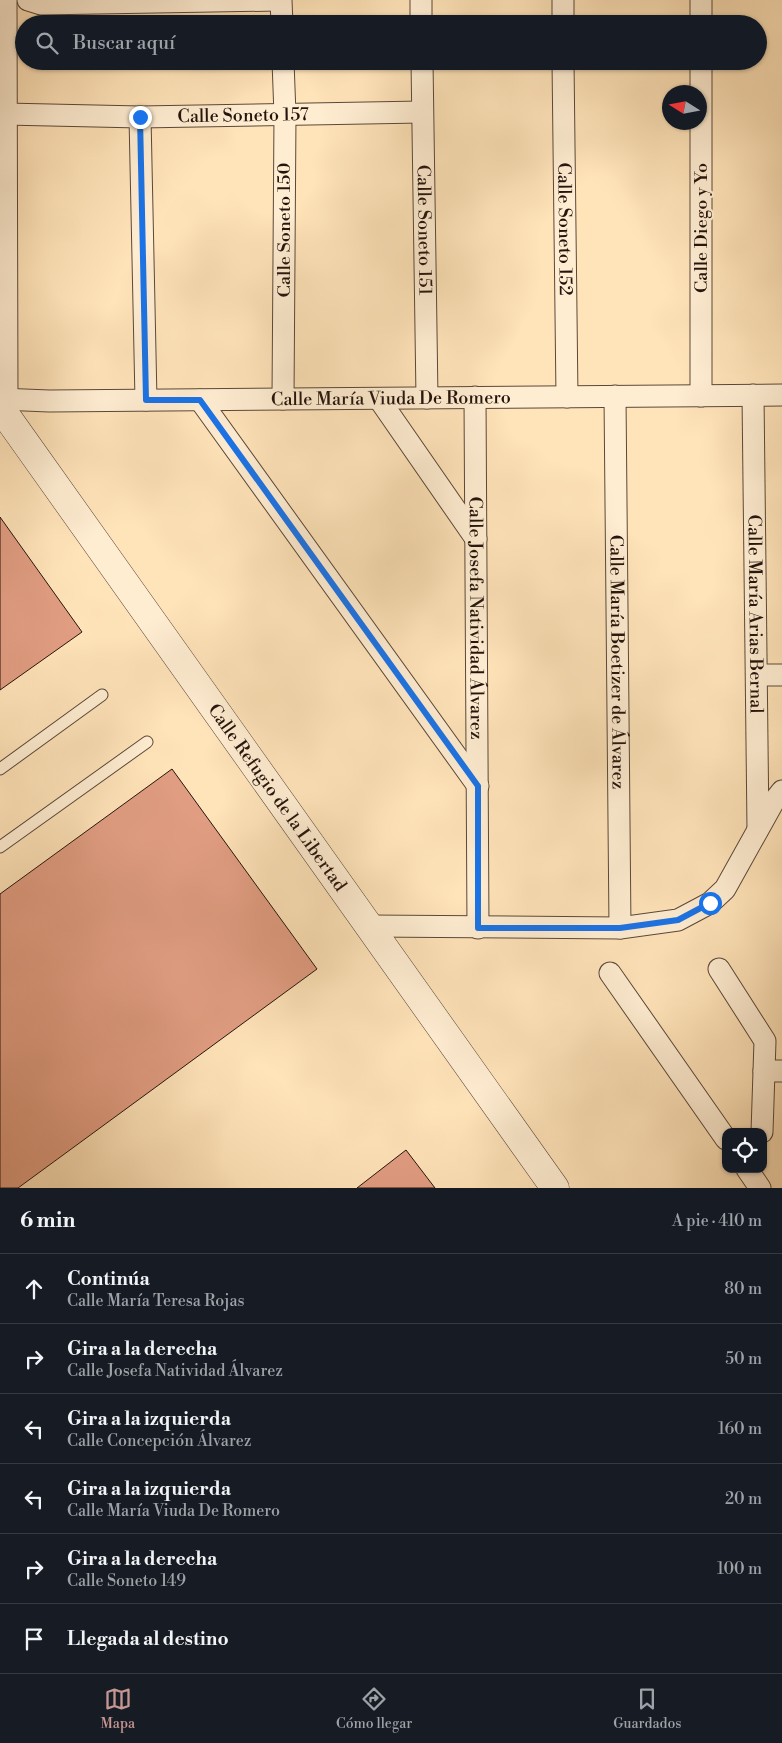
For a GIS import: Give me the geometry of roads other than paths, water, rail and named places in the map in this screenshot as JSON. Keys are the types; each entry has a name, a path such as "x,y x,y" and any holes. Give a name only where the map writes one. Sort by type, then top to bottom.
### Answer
{"street":[{"path":"2,402 3,111 6,0"},
{"path":"28,0 42,4 279,0 281,15"},
{"path":"421,0 422,15"},
{"path":"563,0 563,15"},
{"path":"701,0 701,15"},
{"name":"Calle Soneto 150","path":"283,70 285,116 283,399"},
{"name":"Calle Soneto 151","path":"422,70 427,398"},
{"name":"Calle Soneto 152","path":"564,70 567,397"},
{"name":"Calle Diego y Yo","path":"701,70 701,396"},
{"name":"Calle Soneto 157","path":"3,111 140,117 285,116 422,112"},
{"path":"140,117 146,400"},
{"name":"Calle María Arias Bernal","path":"753,395 758,832"},
{"name":"Calle María Viuda De Romero","path":"2,402 782,395"},
{"name":"Calle María Boetizer de Álvarez","path":"615,396 620,928"},
{"name":"Calle Josefa Natividad Álvarez","path":"475,398 478,928"},
{"path":"379,399 476,539"},
{"path":"200,400 478,786"},
{"name":"Calle Refugio de la Libertad","path":"2,402 555,1188"},
{"path":"757,675 782,675"},
{"path":"370,926 620,928 678,920 710,903 725,889 774,801 782,791"},
{"path":"719,968 765,1041 773,1071 763,1128"},
{"path":"610,973 722,1133"},
{"path":"750,1173 761,1188"},
{"path":"761,1188 762,1173"}],"lane":[{"path":"0,769 102,695"},
{"path":"0,848 147,742"}]}
